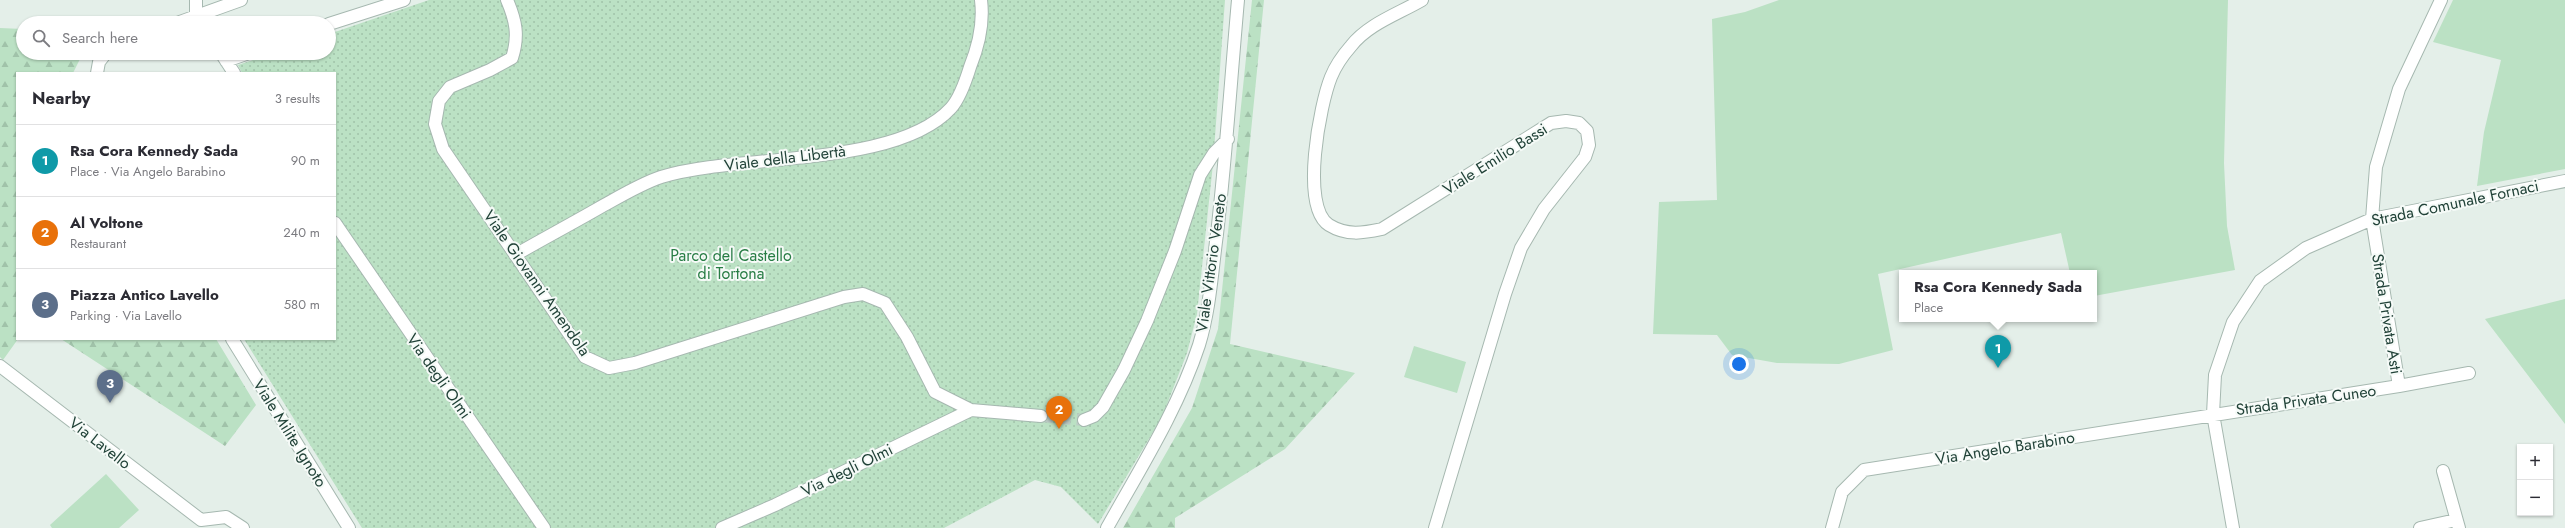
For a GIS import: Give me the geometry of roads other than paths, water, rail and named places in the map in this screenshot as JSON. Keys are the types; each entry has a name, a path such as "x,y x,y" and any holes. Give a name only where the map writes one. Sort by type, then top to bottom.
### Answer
{"street":[{"path":"196,0 198,16"},
{"path":"207,16 241,0"},
{"path":"336,22 404,0"},
{"name":"Viale Giovanni Amendola","path":"507,0 516,20 517,40 512,58 490,70 450,87 439,101 435,124 443,149 585,357 609,368 635,363 844,297 863,294 885,303 907,338 935,392 971,410"},
{"name":"Viale della Libertà","path":"515,255 624,194 660,177 703,168 841,152 880,144 922,130 951,108 966,79 977,50 983,20 981,0"},
{"name":"Viale Vittorio Veneto","path":"1107,528 1155,443 1185,380 1199,344 1208,305 1228,139 1238,0"},
{"name":"Viale Emilio Bassi","path":"1422,0 1371,28 1351,45 1331,76 1322,110 1312,180 1317,208 1328,225 1354,234 1382,229 1551,123 1566,121 1579,123 1588,132 1589,145 1585,157 1544,209 1521,248 1505,294 1435,528"},
{"name":"Strada Privata Asti","path":"2441,0 2399,89 2376,167 2372,219 2399,386 2469,373"},
{"path":"96,72 101,60"},
{"path":"226,60 233,72"},
{"path":"1084,420 1094,416 1103,407 1124,370 1147,321 1176,251 1200,175 1214,153 1228,139"},
{"name":"Strada Comunale Fornaci","path":"2233,528 2213,414 2215,375 2233,322 2260,281 2306,248 2372,219 2565,180"},
{"name":"Via degli Olmi","path":"336,224 544,528"},
{"name":"Viale Milite Ignoto","path":"233,340 349,528"},
{"name":"Via Lavello","path":"0,366 201,524"},
{"name":"Strada Privata Cuneo","path":"2213,414 2399,386"},
{"path":"971,410 1041,416"},
{"name":"Via degli Olmi","path":"722,528 775,505 971,410"},
{"name":"Via Angelo Barabino","path":"1832,528 1842,492 1864,470 2213,414"},
{"path":"2420,528 2457,524 2442,471"},
{"path":"201,524 226,517 243,528"}],"tunnel":[{"path":"1041,416 1084,420"}],"place":[{"name":"Rsa Cora Kennedy Sada","path":"1998,368"},
{"name":"Piazza Antico Lavello","path":"110,403"},
{"name":"Al Voltone","path":"1059,429"}],"park label":[{"name":"Parco del Castello di Tortona","path":"731,264"}]}
